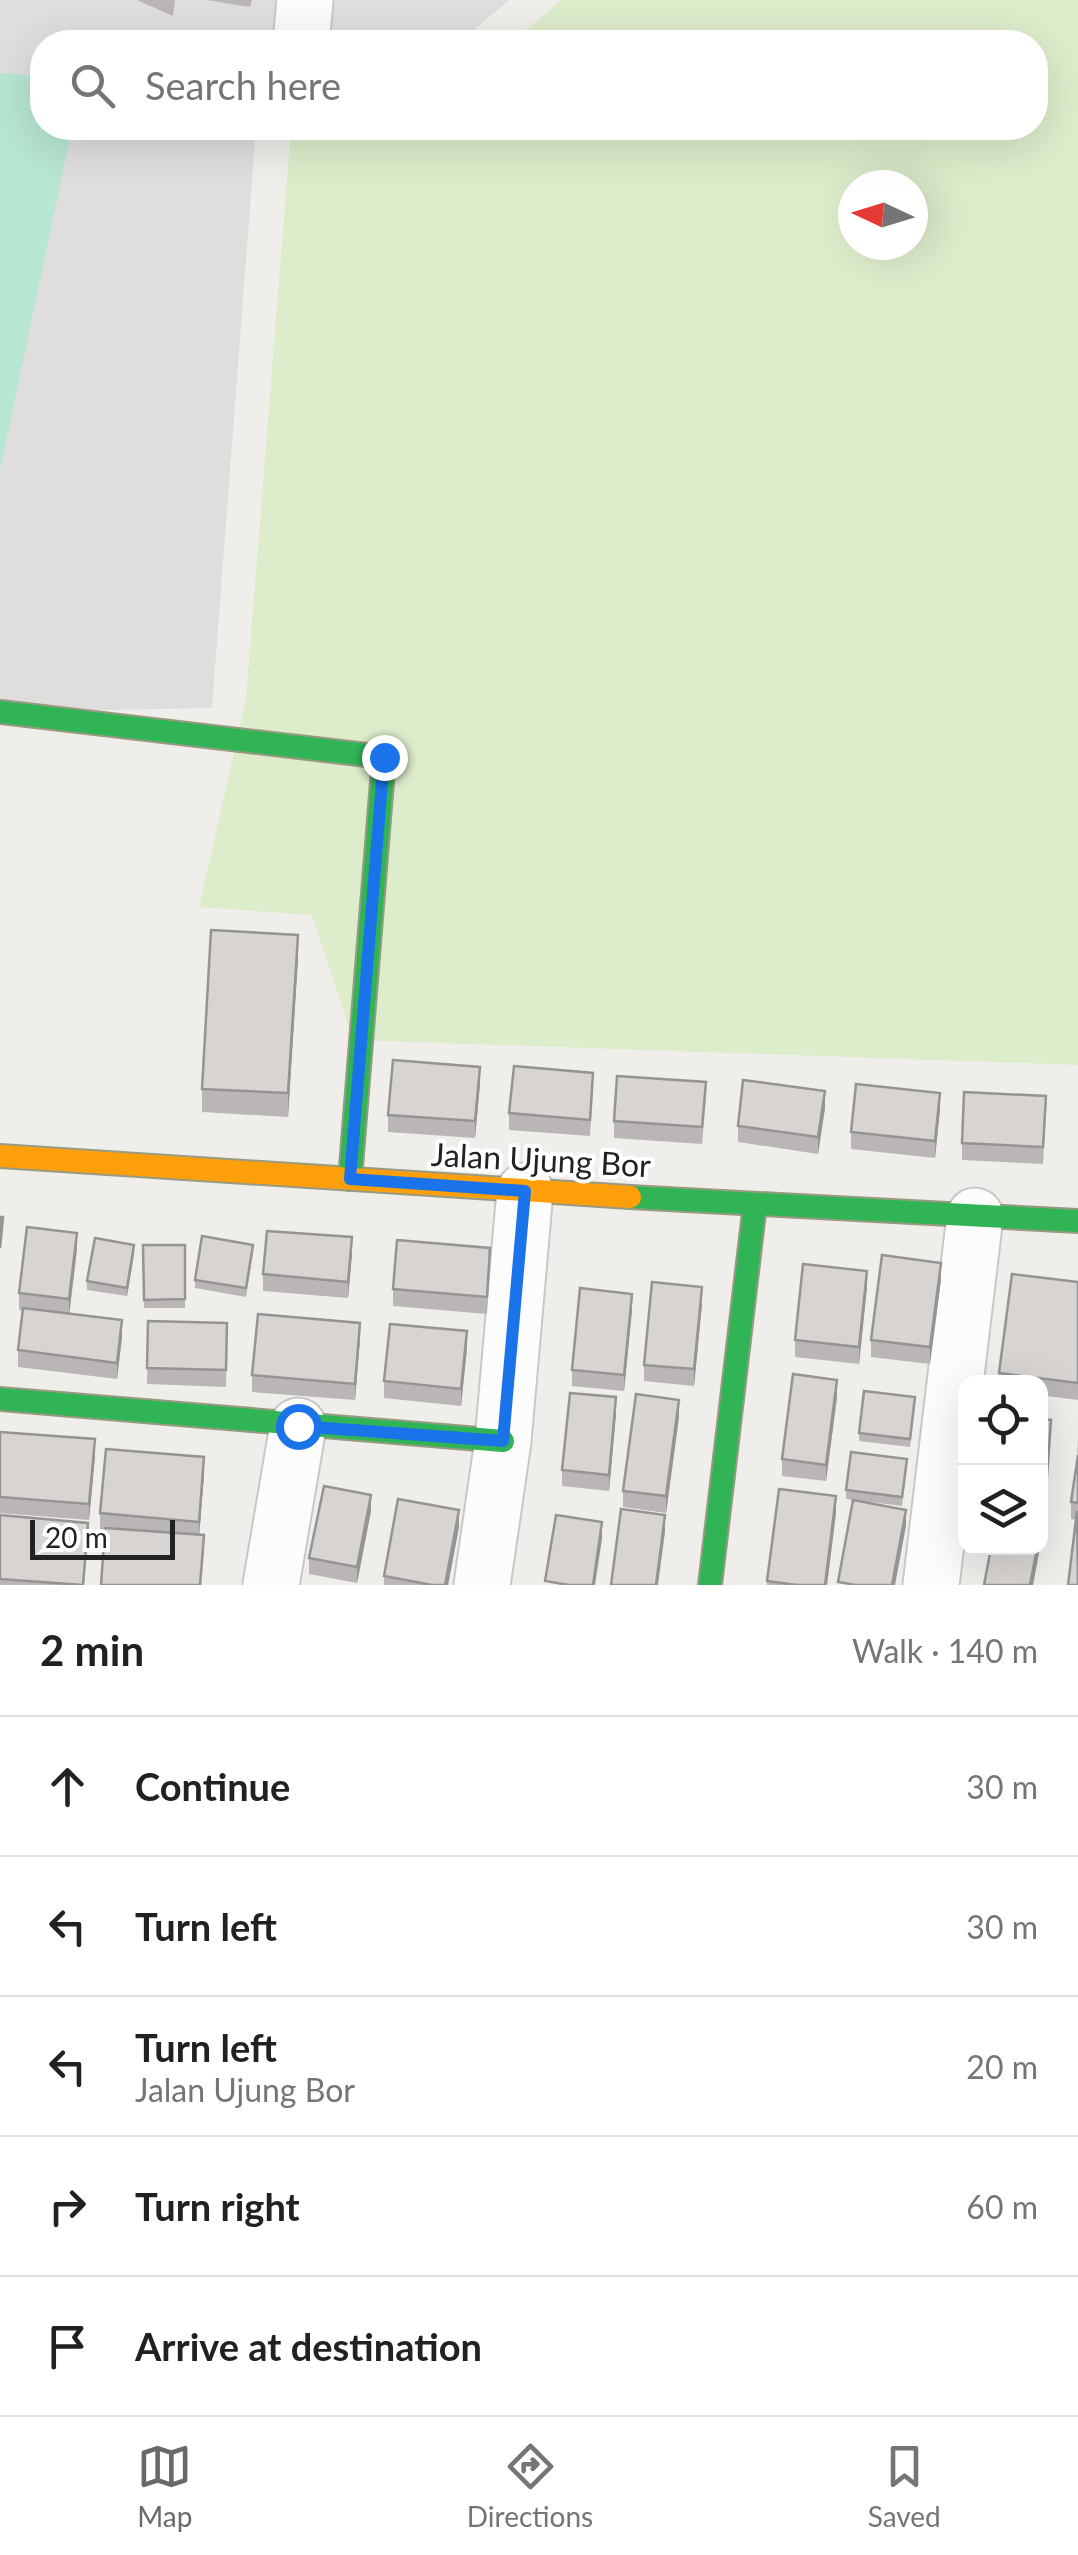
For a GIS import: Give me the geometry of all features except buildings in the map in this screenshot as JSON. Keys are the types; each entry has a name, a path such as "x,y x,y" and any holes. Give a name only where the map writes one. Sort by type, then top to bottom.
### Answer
{"street":[{"path":"0,712 384,757 350,1179"},
{"name":"Jalan Ujung Bor","path":"0,1156 525,1191 1078,1221"},
{"path":"482,1585 503,1441 525,1191"},
{"path":"710,1585 755,1204"},
{"path":"931,1585 975,1216"},
{"path":"0,1399 503,1441"},
{"path":"271,1585 298,1426"}],"shaded area":[{"path":"0,0 509,0 474,30 30,30 30,140 255,140 212,708 0,712"}],"green space":[{"path":"561,0 1078,0 1078,1065 353,1040 312,915 199,907 246,699 290,140 1048,140 1048,30 527,30"},
{"path":"0,73 30,75 30,140 69,140 0,470"}],"traffic: fast":[{"path":"0,712 384,757 350,1179"},
{"path":"630,1197 1078,1221"},
{"path":"710,1585 755,1204"},
{"path":"0,1399 503,1441"}],"traffic: slow":[{"path":"0,1156 630,1197"}],"route":[{"path":"298,1426 503,1441 525,1191 350,1179 384,757"}]}
